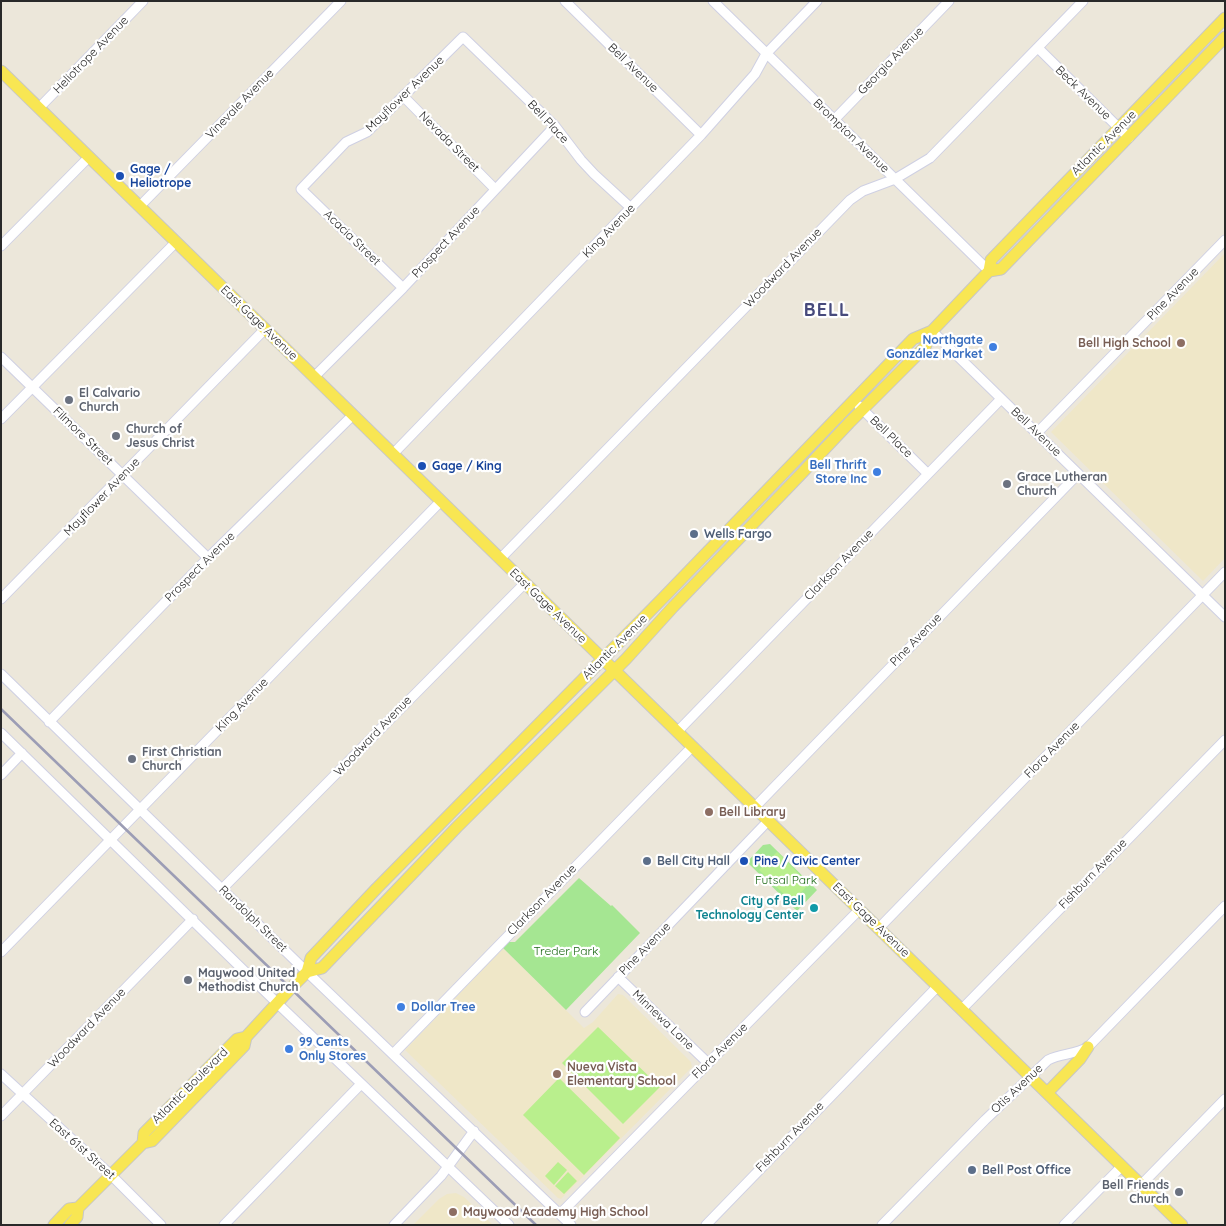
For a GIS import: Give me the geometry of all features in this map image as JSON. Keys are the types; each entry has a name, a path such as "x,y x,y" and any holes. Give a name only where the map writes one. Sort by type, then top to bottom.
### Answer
{"main road":[{"name":"Atlantic Avenue","path":"307,972 322,968 457,827 614,671 862,409 925,347 932,331 989,271 991,260 1225,18"},
{"name":"Atlantic Avenue","path":"989,271 1001,269 1225,37"},
{"name":"East Gage Avenue","path":"1,71 1182,1225"},
{"name":"Atlantic Avenue","path":"279,1001 307,972 311,958 341,926 603,659 853,400 913,339 932,331"},
{"path":"770,505 771,496 784,481 783,473"},
{"name":"Atlantic Boulevard","path":"70,1225 77,1217 78,1208 142,1143 144,1133 237,1039 246,1037 279,1001"},
{"path":"1047,1092 1080,1059 1088,1047"},
{"name":"Atlantic Boulevard","path":"54,1225 69,1209 78,1208"}],"street":[{"name":"Heliotrope Avenue","path":"39,108 143,1"},
{"name":"Vinevale Avenue","path":"140,206 341,1"},
{"name":"Bell Avenue","path":"565,1 701,135"},
{"name":"Brompton Avenue","path":"713,1 989,271"},
{"name":"King Avenue","path":"393,454 701,135 756,74 766,54 817,1"},
{"name":"Georgia Avenue","path":"834,120 949,1"},
{"name":"Woodward Avenue","path":"500,559 850,200 863,191 895,179 924,163 936,153 1083,1"},
{"name":"Mayflower Avenue","path":"301,189 346,142 367,132 463,37"},
{"name":"Bell Place","path":"463,37 555,126 581,160 631,208"},
{"name":"Beck Avenue","path":"1038,48 1129,138"},
{"name":"Nevada Street","path":"403,96 495,189"},
{"name":"Prospect Avenue","path":"314,377 403,288 555,126"},
{"path":"1,246 89,157"},
{"name":"Acacia Street","path":"301,189 403,288"},
{"name":"Pine Avenue","path":"1037,433 1225,240"},
{"path":"1,419 176,242"},
{"name":"Mayflower Avenue","path":"1,599 265,329"},
{"name":"Bell Avenue","path":"932,331 1225,617"},
{"name":"Filmore Street","path":"1,356 208,558"},
{"name":"Clarkson Avenue","path":"677,732 1002,399"},
{"name":"Bell Place","path":"853,400 928,474"},
{"name":"Prospect Avenue","path":"49,722 208,558 353,415"},
{"name":"Pine Avenue","path":"754,808 1078,474"},
{"name":"King Avenue","path":"1,952 441,501"},
{"name":"Flora Avenue","path":"879,928 1225,572"},
{"name":"Woodward Avenue","path":"222,889 525,583"},
{"name":"Randolph Street","path":"1,674 307,972 571,1225"},
{"path":"1,733 509,1225"},
{"name":"Fishburn Avenue","path":"962,1010 1225,740"},
{"name":"Clarkson Avenue","path":"393,1054 692,747"},
{"path":"1,775 22,753"},
{"name":"Pine Avenue","path":"585,1012 768,821"},
{"name":"Otis Avenue","path":"882,1225 1048,1060 1058,1055 1078,1053 1088,1047 1225,906"},
{"name":"Flora Avenue","path":"560,1214 860,910"},
{"name":"Woodward Avenue","path":"1,1116 193,919"},
{"name":"Minnewa Lane","path":"618,977 708,1063"},
{"name":"Fishburn Avenue","path":"706,1225 938,986"},
{"name":"East 61st Street","path":"1,1074 111,1175 161,1225"},
{"path":"224,1225 362,1084"},
{"path":"1141,1185 1225,1099"},
{"path":"394,1225 449,1166 474,1132"},
{"path":"1064,1225 1122,1166"}],"shaded area":[{"name":"Bell High School","path":"1225,253 1225,558 1203,581 1051,432"},
{"name":"Nueva Vista Elementary School","path":"503,948 584,1028 593,1022 618,994 623,995 691,1062 692,1067 561,1199 405,1050"},
{"name":"Maywood Academy High School","path":"456,1193 464,1197 493,1225 413,1225 439,1199 447,1194"}],"green space":[{"name":"Futsal Park","path":"770,844 817,890 797,911 747,862 763,845"},
{"name":"Futsal Park","path":"777,852 809,884 792,902 759,870"},
{"name":"Treder Park","path":"579,878 612,905 640,933 566,1010 503,948 509,942 515,942"},
{"path":"598,1027 660,1087 623,1124 562,1063"},
{"path":"559,1078 620,1138 584,1175 523,1115"},
{"path":"558,1162 567,1170 554,1185 545,1176"},
{"path":"568,1172 577,1181 564,1194 555,1186"}],"railway":[{"path":"1,709 536,1225"}],"place":[{"name":"Gage / Heliotrope","path":"120,176"},
{"name":"Bell High School","path":"1181,343"},
{"name":"Northgate González Market","path":"993,347"},
{"name":"El Calvario Church","path":"69,400"},
{"name":"Church of Jesus Christ","path":"116,436"},
{"name":"Gage / King","path":"422,466"},
{"name":"Bell Thrift Store Inc","path":"877,472"},
{"name":"Grace Lutheran Church","path":"1007,484"},
{"name":"Wells Fargo","path":"694,534"},
{"name":"First Christian Church","path":"132,759"},
{"name":"Bell Library","path":"709,812"},
{"name":"Bell City Hall","path":"647,861"},
{"name":"Pine / Civic Center","path":"744,861"},
{"name":"City of Bell Technology Center","path":"814,908"},
{"name":"Maywood United Methodist Church","path":"188,980"},
{"name":"Dollar Tree","path":"401,1007"},
{"name":"99 Cents Only Stores","path":"289,1049"},
{"name":"Nueva Vista Elementary School","path":"557,1074"},
{"name":"Bell Post Office","path":"972,1170"},
{"name":"Bell Friends Church","path":"1179,1192"},
{"name":"Maywood Academy High School","path":"453,1212"}],"district":[{"name":"BELL","path":"827,311"}]}
